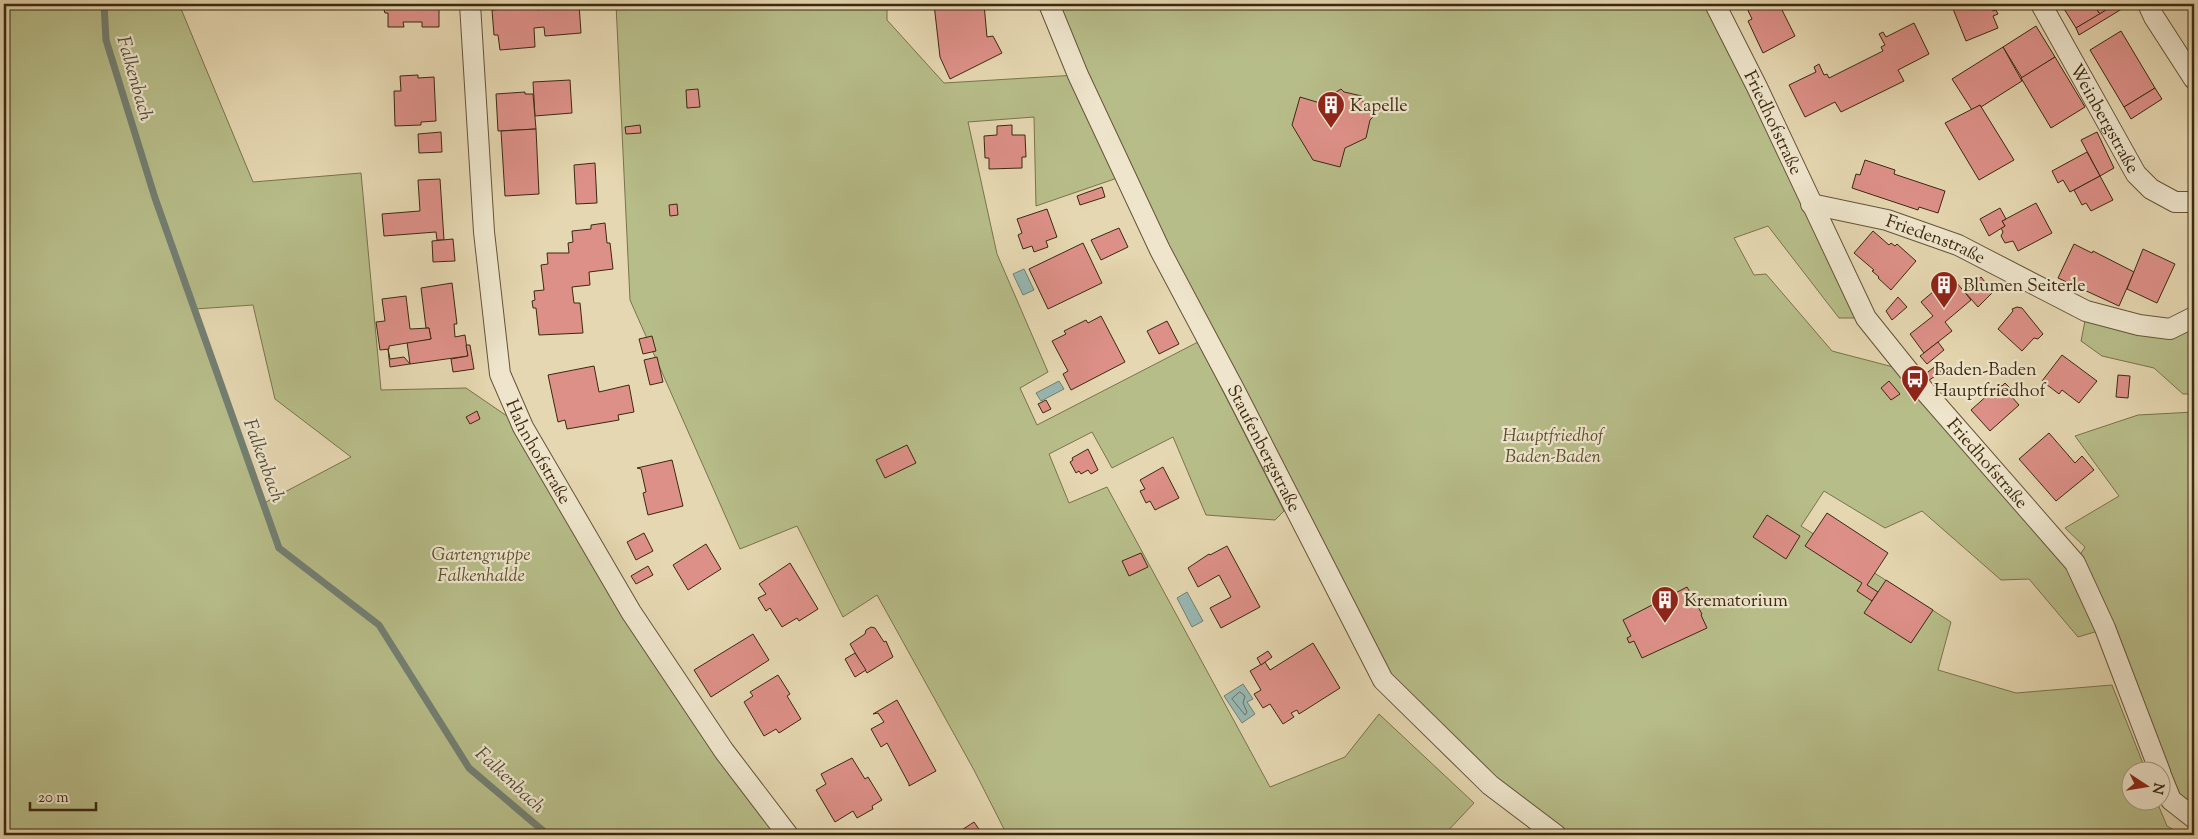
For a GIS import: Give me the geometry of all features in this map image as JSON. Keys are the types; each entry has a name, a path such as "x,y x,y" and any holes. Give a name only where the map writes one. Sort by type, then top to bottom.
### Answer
{"street":[{"name":"Hahnhofstraße","path":"470,4 484,232 500,374 523,427 632,612 724,751 788,835"},
{"name":"Staufenbergstraße","path":"1049,4 1078,75 1160,250 1235,390 1383,680 1490,785 1556,835"},
{"name":"Friedhofstraße","path":"1714,4 1757,87 1866,318 1923,388 2075,563 2105,628 2156,762"},
{"name":"Weinbergstraße","path":"2041,4 2136,174 2151,189 2175,202 2194,202"},
{"path":"2148,4 2154,18 2194,79"},
{"name":"Friedenstraße","path":"1811,204 1887,220 1958,245 2086,311 2139,325 2170,330 2194,316"},
{"name":"Friedhofstraße","path":"2170,797 2194,818"}],"green space":[{"name":"Gartengruppe Falkenhalde","path":"4,4 136,4 137,7 148,4 179,4 253,182 361,173 381,390 466,388 523,427 631,612 788,835 4,835","holes":["253,305 275,399 351,457 264,503 195,309"]},
{"name":"Hauptfriedhof Baden-Baden","path":"616,4 887,4 887,20 944,83 1077,75 1049,4 1715,4 1866,318 1839,318 1768,226 1734,238 1754,275 1766,274 1832,351 1901,369 2073,569 2098,631 2078,637 2029,579 2001,580 1922,511 1885,528 1824,491 1801,526 1951,622 1938,670 2016,693 2112,685 2142,762 2120,762 2120,812 2161,812 2167,826 2183,835 1556,835 1383,680 1126,175 1036,206 1034,117 968,122 997,254 1048,372 1020,388 1037,425 1198,342 1284,511 1275,520 1206,515 1173,437 1112,468 1092,432 1049,454 1069,503 1107,487 1270,787 1345,757 1379,714 1474,803 1444,835 1007,835 974,770 877,595 843,617 797,526 740,549 630,300"},
{"path":"2194,308 2194,394 2183,394 2154,368 2102,356 2081,341 2086,316 2173,336"},
{"path":"2194,412 2194,818 2171,800 2170,762 2156,762 2075,563 2085,547 2065,528 2119,496 2075,436 2138,415"}],"water":[{"path":"1024,269 1034,290 1023,295 1013,274"},
{"path":"1059,381 1064,389 1041,401 1036,393"},
{"path":"1187,592 1203,621 1192,627 1177,598"},
{"path":"1243,684 1253,699 1247,702 1255,714 1242,723 1224,696"}],"building":[{"path":"382,4 439,4 439,27 422,27 422,22 403,22 404,27 388,27 388,13 385,13"},
{"path":"504,4 537,4 538,10 542,9 542,4 579,4 581,33 545,36 544,27 534,28 535,47 500,50 498,35 494,35 492,10 505,9"},
{"path":"934,4 984,4 987,37 993,36 1002,53 950,79 940,57"},
{"path":"1745,4 1784,4 1780,6 1795,36 1763,53 1748,21 1752,19"},
{"path":"1963,4 1991,4 1993,11 1996,10 1998,14 1993,16 1998,28 1966,41 1953,9"},
{"path":"2061,4 2093,4 2100,14 2076,28"},
{"path":"2093,4 2116,4 2100,14"},
{"path":"2116,4 2130,4 2079,35 2076,28"},
{"path":"1914,23 1929,54 1898,70 1904,81 1841,112 1835,102 1805,117 1789,85 1816,72 1814,67 1819,64 1824,75 1827,74 1829,78 1883,51 1881,47 1885,45 1879,34 1883,32 1886,37"},
{"path":"2036,26 2055,57 2022,78 2003,47"},
{"path":"2121,31 2155,88 2124,107 2090,50"},
{"path":"2003,47 2022,81 1981,107 1980,105 1972,110 1952,79"},
{"path":"2055,57 2085,107 2051,128 2021,78"},
{"path":"418,75 418,78 434,77 436,121 421,122 421,125 395,126 394,91 401,91 400,76"},
{"path":"570,80 572,113 535,116 533,82"},
{"path":"2155,88 2162,99 2131,119 2124,107"},
{"path":"698,89 700,107 687,108 686,90"},
{"name":"Kapelle","path":"1341,89 1344,92 1362,96 1362,100 1373,117 1370,120 1366,138 1345,148 1340,167 1313,160 1292,125 1300,97 1320,103 1320,100 1324,100"},
{"path":"525,92 525,94 533,94 536,129 498,131 496,94"},
{"path":"1980,105 2014,160 1979,180 1945,123"},
{"path":"640,125 641,133 626,134 625,127"},
{"path":"1012,125 1012,135 1025,135 1026,157 1022,157 1022,168 989,169 989,158 985,158 984,136 997,135 997,126"},
{"path":"536,129 539,194 505,196 501,131"},
{"path":"441,132 442,152 419,153 418,134"},
{"path":"2097,132 2114,168 2100,176 2081,140"},
{"path":"2087,152 2100,176 2070,192 2063,180 2058,183 2052,171"},
{"path":"1865,160 1895,170 1894,174 1945,191 1938,213 1919,207 1918,210 1852,188 1856,174 1860,175"},
{"path":"595,163 597,203 576,204 574,165"},
{"path":"2100,176 2113,200 2091,211 2086,203 2082,205 2074,190"},
{"path":"440,179 444,240 437,240 436,232 384,236 382,214 420,211 418,180"},
{"path":"1102,187 1105,197 1080,205 1077,196"},
{"path":"2036,203 2052,233 2018,251 2013,241 2005,243 2001,236 2003,232 2001,228 2005,226 2002,221"},
{"path":"677,204 678,215 670,216 669,205"},
{"path":"2000,208 2006,219 2002,221 2005,226 1989,236 1980,219"},
{"path":"1047,209 1057,237 1046,241 1048,247 1034,252 1032,246 1023,249 1018,235 1022,233 1017,219"},
{"path":"605,223 613,269 589,272 590,285 572,287 574,303 580,303 583,333 539,335 536,308 533,308 532,301 535,300 534,291 544,290 541,265 548,264 547,253 569,253 568,243 573,242 572,231 591,229 591,225"},
{"path":"1119,228 1128,247 1101,260 1091,240"},
{"path":"1873,231 1889,245 1891,243 1895,246 1897,244 1916,261 1891,290 1872,271 1874,270 1854,253"},
{"path":"453,239 455,261 433,262 432,241"},
{"path":"1083,243 1102,283 1048,309 1029,269"},
{"path":"2074,244 2092,253 2093,251 2134,272 2119,306 2058,278"},
{"path":"2143,249 2175,264 2157,303 2127,289"},
{"name":"Blumen Seiterle","path":"1952,277 1971,300 1945,322 1952,331 1924,353 1910,334 1933,316 1921,302 1940,286 1942,289 1954,280"},
{"path":"1981,277 1993,292 1978,307 1964,291"},
{"path":"452,283 457,324 454,324 455,337 465,335 468,356 410,364 407,342 431,339 429,328 426,328 421,288"},
{"path":"406,296 410,329 429,328 431,339 389,346 389,349 380,350 376,322 385,321 382,299"},
{"path":"1898,297 1907,307 1892,320 1886,311"},
{"path":"2022,308 2043,334 2038,339 2034,338 2022,351 1998,329 2013,311 2012,309"},
{"path":"1101,316 1125,362 1071,390 1063,374 1068,371 1052,341 1066,334 1064,331 1086,320 1088,323"},
{"path":"1167,321 1179,344 1159,354 1147,331"},
{"path":"652,336 656,351 643,354 639,339"},
{"path":"1938,342 1944,350 1927,364 1920,356"},
{"path":"466,345 470,345 474,369 453,372 451,359 468,356"},
{"path":"388,349 390,359 404,357 410,364 390,367"},
{"path":"2062,355 2097,381 2079,403 2062,390 2059,394 2042,381"},
{"path":"657,357 663,382 650,385 644,360"},
{"path":"1937,365 1942,371 1928,381 1924,375"},
{"path":"594,366 599,392 629,385 634,412 618,415 619,420 567,429 565,420 558,422 548,375"},
{"path":"2118,375 2130,376 2128,398 2116,397"},
{"path":"1889,381 1900,394 1891,400 1881,388"},
{"path":"2005,383 2013,391 2010,395 2019,405 1990,431 1971,410 2000,384 2002,386"},
{"path":"1046,400 1051,409 1043,413 1038,404"},
{"path":"477,411 480,419 470,424 466,417"},
{"path":"2049,433 2075,463 2082,456 2094,470 2056,501 2019,459"},
{"path":"907,445 916,463 885,478 876,460"},
{"path":"1088,449 1098,470 1091,474 1088,470 1081,474 1079,471 1076,473 1070,462 1073,460 1072,458"},
{"path":"672,460 683,506 648,515 643,493 646,492 641,469 637,468"},
{"path":"1163,467 1179,498 1155,510 1150,501 1146,503 1140,491 1145,489 1140,480"},
{"path":"1827,513 1888,553 1867,585 1878,592 1872,601 1857,591 1862,583 1805,546"},
{"path":"1767,515 1800,536 1786,559 1753,537"},
{"path":"644,533 653,551 636,560 627,542"},
{"path":"706,544 721,569 688,590 673,565"},
{"path":"1227,546 1260,607 1221,628 1210,608 1231,597 1219,575 1198,587 1188,568 1209,554"},
{"path":"1141,553 1148,567 1129,576 1122,561"},
{"path":"790,563 818,609 799,621 797,618 782,627 770,608 766,611 758,598 766,594 759,584"},
{"path":"648,566 653,575 636,584 631,576"},
{"path":"1886,580 1933,610 1911,643 1864,613"},
{"name":"Krematorium","path":"1687,587 1702,614 1707,628 1642,658 1634,641 1629,643 1627,638 1631,636 1623,620"},
{"path":"871,627 875,628 884,642 886,641 893,657 867,673 850,644 865,634 866,630"},
{"path":"753,634 769,660 711,697 694,670"},
{"path":"1313,643 1340,688 1299,714 1297,710 1291,713 1294,717 1283,724 1270,704 1263,708 1254,694 1261,690 1250,671 1265,662 1270,670"},
{"path":"1268,651 1272,657 1261,665 1257,658"},
{"path":"855,653 866,670 855,677 845,659"},
{"path":"778,675 790,694 787,696 801,719 779,733 776,729 764,736 744,702 753,696 750,692"},
{"path":"897,700 936,771 909,786 887,743 881,747 871,729 884,722 878,713 873,714"},
{"path":"852,758 865,779 868,777 882,800 872,806 873,809 857,818 853,811 835,822 816,790 826,784 821,774"},
{"path":"974,822 983,835 954,835"}],"waterway":[{"name":"Falkenbach","path":"104,4 106,40 155,198 279,548 379,625 469,768 548,835"}],"place":[{"name":"Kapelle","path":"1331,129"},
{"name":"Blumen Seiterle","path":"1944,309"},
{"name":"Baden-Baden Hauptfriedhof","path":"1915,403"},
{"name":"Krematorium","path":"1665,624"}]}
